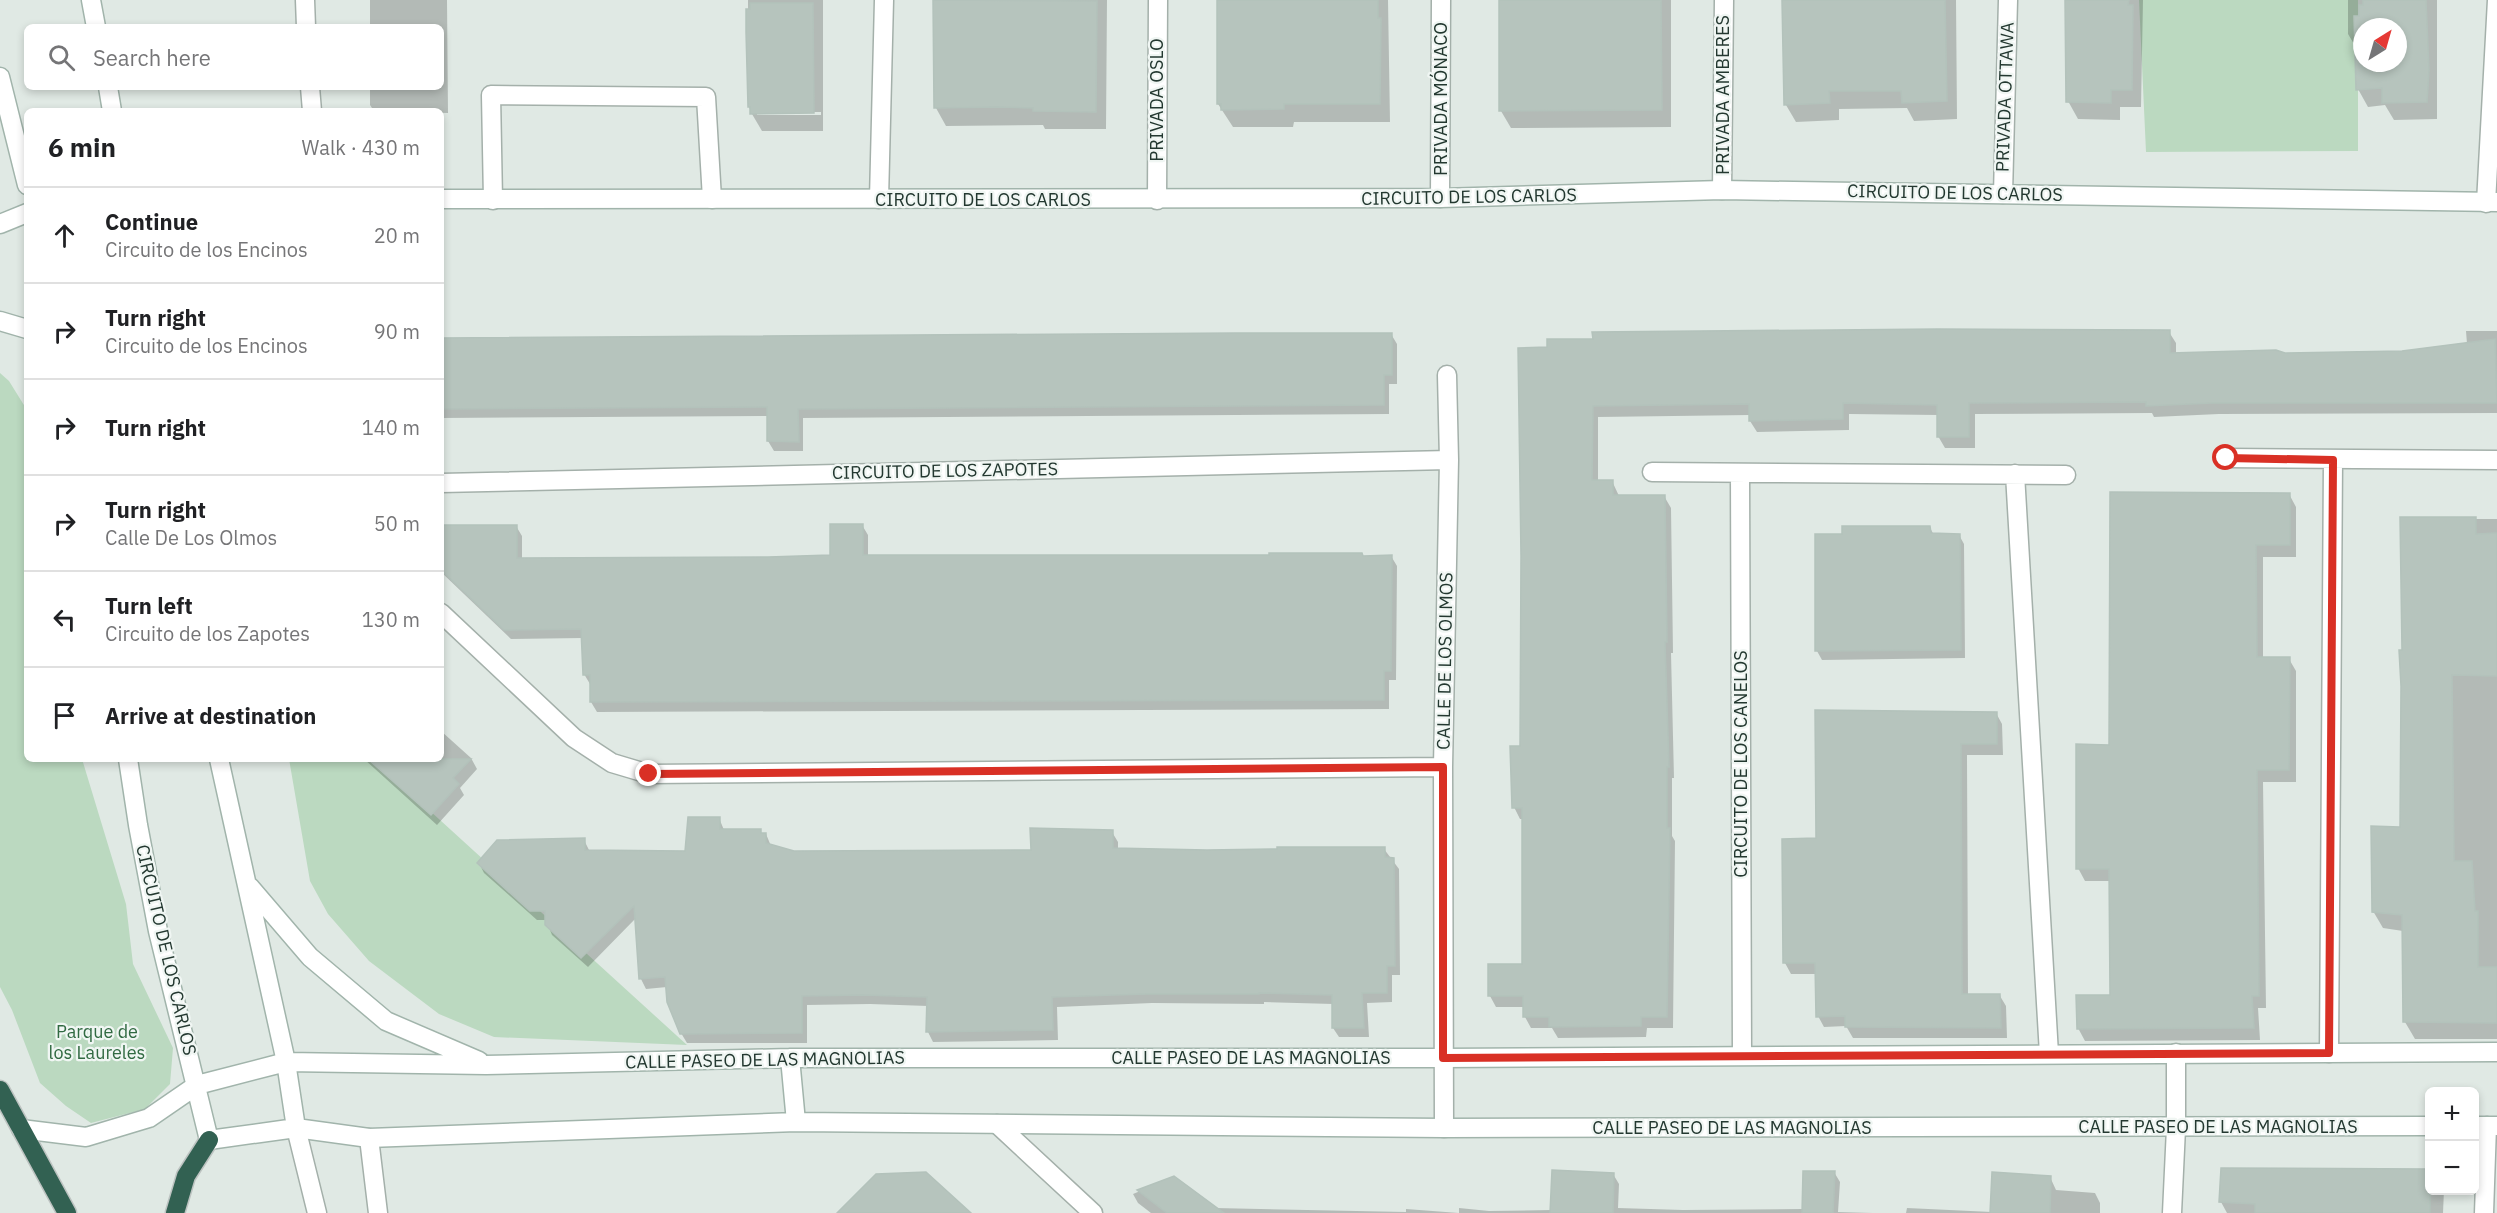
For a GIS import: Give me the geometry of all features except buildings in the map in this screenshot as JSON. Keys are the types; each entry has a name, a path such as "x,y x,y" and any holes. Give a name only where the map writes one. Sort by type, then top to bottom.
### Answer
{"highway":[{"path":"0,1090 67,1213"},
{"path":"175,1213 186,1176 209,1140"}],"street":[{"path":"91,0 95,24"},
{"path":"305,0 306,24"},
{"path":"879,199 884,0"},
{"name":"PRIVADA OSLO","path":"1157,200 1158,0"},
{"name":"PRIVADA MÓNACO","path":"1440,198 1441,0"},
{"name":"PRIVADA AMBERES","path":"1722,190 1724,0"},
{"name":"PRIVADA OTTAWA","path":"2002,194 2008,0"},
{"path":"2492,202 2497,0"},
{"path":"0,77 24,173"},
{"path":"108,90 112,108"},
{"path":"310,90 312,108"},
{"path":"493,200 491,95 706,97 712,199"},
{"name":"CIRCUITO DE LOS CARLOS","path":"444,200 1440,198 1722,190 2492,202"},
{"path":"0,224 24,214"},
{"path":"0,321 24,328"},
{"name":"CALLE DE LOS OLMOS","path":"1444,1128 1443,767 1449,460 1447,375"},
{"path":"2226,458 2497,460"},
{"name":"CIRCUITO DE LOS ZAPOTES","path":"444,483 1449,460"},
{"path":"2329,1053 2333,460"},
{"path":"1652,472 2066,475"},
{"name":"CIRCUITO DE LOS CANELOS","path":"1740,472 1743,1055"},
{"path":"2015,474 2049,1054"},
{"path":"444,616 574,738 612,763 649,774 1443,767"},
{"name":"CIRCUITO DE LOS CARLOS","path":"128,762 158,931 209,1140"},
{"path":"220,762 286,1062 296,1128 317,1213"},
{"path":"248,885 310,957 386,1020 486,1065"},
{"name":"CALLE PASEO DE LAS MAGNOLIAS","path":"21,1129 86,1137 149,1118 197,1085 286,1062 486,1065 790,1058 1443,1058 2497,1052"},
{"path":"2172,1213 2176,1128 2176,1053"},
{"path":"790,1058 796,1122"},
{"name":"CALLE PASEO DE LAS MAGNOLIAS","path":"209,1140 296,1128 369,1138 796,1122 1444,1128 2425,1126"},
{"path":"998,1124 1093,1213"},
{"path":"2484,1213 2486,1126"},
{"path":"369,1138 378,1213"}],"green space":[{"path":"2139,0 2358,0 2358,18 2353,18 2353,72 2358,72 2358,151 2146,152"},
{"name":"Parque de los Laureles","path":"0,373 9,381 24,405 24,762 83,762 126,904 133,964 173,1048 170,1084 145,1109 91,1123 66,1106 40,1083 12,1010 0,987"},
{"path":"290,762 376,762 687,1045 494,1037 439,1014 369,961 328,914 310,881"}],"route":[{"path":"649,774 1443,767 1443,1058 2329,1053 2333,460 2226,458"}]}
